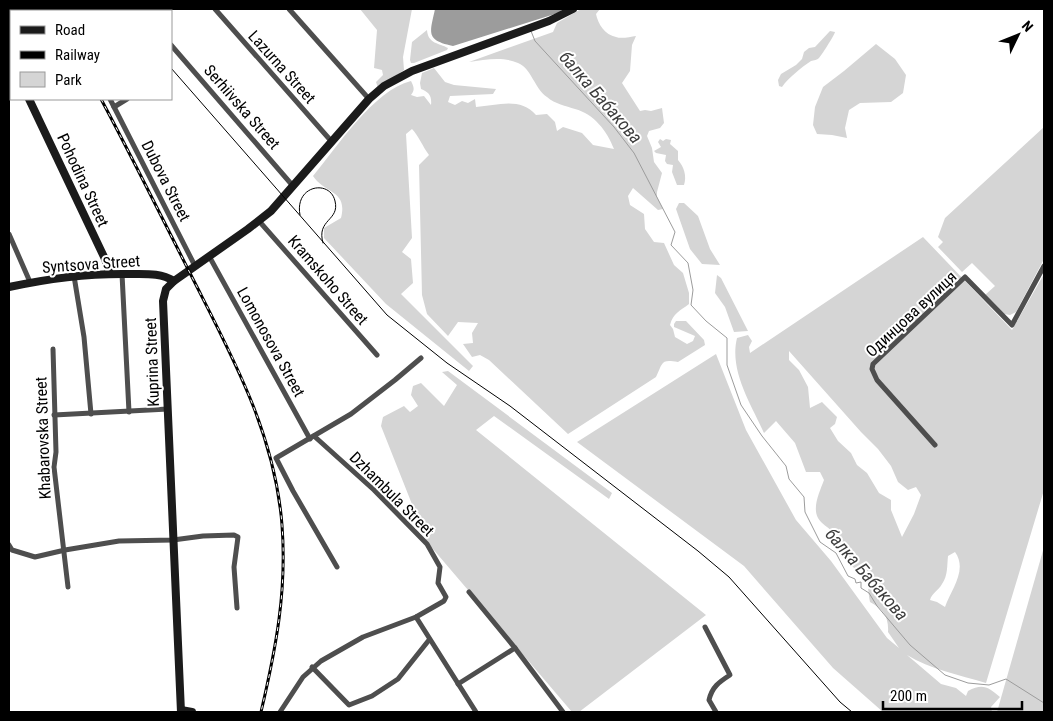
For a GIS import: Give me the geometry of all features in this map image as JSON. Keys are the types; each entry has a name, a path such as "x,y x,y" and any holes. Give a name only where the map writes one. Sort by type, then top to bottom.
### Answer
{"main road":[{"name":"Kuprina Street","path":"181,711 163,301 166,290 174,281 259,221 293,186 368,100 384,86 412,71 549,20 573,9"},
{"name":"Pohodina Street","path":"29,100 105,259 110,274"},
{"name":"Syntsova Street","path":"9,287 74,276 110,274 160,275 174,281"},
{"path":"181,711 192,712"}],"street":[{"name":"Lazurna Street","path":"214,9 332,142"},
{"path":"289,9 368,100"},
{"name":"Serhiivska Street","path":"172,46 293,186"},
{"name":"Dubova Street","path":"110,100 195,266"},
{"path":"114,107 125,100"},
{"name":"Kramskoho Street","path":"259,221 377,355"},
{"path":"9,234 30,282"},
{"name":"Lomonosova Street","path":"209,256 312,438"},
{"name":"Одинцова вулиця","path":"935,445 877,380 872,369 873,364 965,277 1012,325 1044,266"},
{"name":"Kuprina Street","path":"122,274 129,412"},
{"path":"74,276 84,337 92,414"},
{"name":"Khabarovska Street","path":"53,349 56,452 54,467 68,587"},
{"path":"337,567 276,458 350,414 421,358"},
{"path":"54,415 168,409"},
{"name":"Dzhambula Street","path":"312,438 374,490 427,544 440,567 438,584 446,597 444,601 416,617"},
{"path":"10,547 35,557 119,541 173,540 203,536 234,535 238,537 234,567 237,608"},
{"path":"469,592 515,648 563,712"},
{"path":"280,712 303,677 312,667 363,637 416,617 476,712"},
{"path":"705,627 730,675 716,684 711,693 709,700 716,712"},
{"path":"312,667 349,705 372,696 398,679 429,640"},
{"path":"458,684 515,648"}],"green space":[{"path":"360,9 412,9 403,57 404,70 378,88 376,82 383,75 382,70 374,68 377,30"},
{"path":"581,9 600,9 596,14 598,22 612,36 626,38 636,36 632,45 630,71 622,83 640,111 662,108 664,123 660,128 649,131 647,136 652,148 654,162 662,173 657,197 663,209 658,210 633,188 628,196 630,205 644,214 645,229 654,242 664,243 674,265 683,273 689,293 689,304 677,313 671,321 670,325 675,337 687,344 693,341 695,336 674,327 676,321 686,321 704,340 705,345 678,362 665,361 656,377 568,434 489,360 480,355 472,357 463,344 473,343 472,333 478,323 458,322 448,336 427,314 422,295 419,165 429,155 412,129 406,134 412,238 402,252 411,259 413,283 401,294 473,366 469,371 386,304 324,238 324,228 341,218 341,202 334,193 318,182 313,176 370,107 397,86 411,81 414,88 411,95 417,97 424,96 431,105 429,95 421,89 420,83 422,73 434,68 445,82 454,85 496,89 493,94 450,96 448,102 455,105 462,101 468,103 475,99 476,107 516,104 530,109 536,115 547,114 555,122 557,131 563,127 582,133 593,145 614,149 604,130 594,119 582,111 561,105 550,99 539,89 527,70 518,63 500,59 469,62 553,32 557,23"},
{"path":"427,30 432,41 448,48 411,63 412,42"},
{"path":"830,31 835,32 819,58 799,69 782,87 779,86 778,80 781,74 796,65 802,59 804,52 809,48 815,47"},
{"path":"876,44 895,59 906,75 903,93 891,102 860,103 849,110 845,128 847,138 817,134 813,125 815,107 823,87"},
{"path":"1044,127 1044,259 1016,312 1010,315 1004,314 985,295 995,286 972,263 962,272 938,247 943,242 938,237 945,218"},
{"path":"660,139 663,141 666,139 671,140 670,144 678,151 678,160 685,175 684,185 677,185 672,172 673,165 667,164 665,161 666,155 654,151 661,147 658,142"},
{"path":"679,203 684,203 698,216 710,249 720,265 702,264 690,249 676,209"},
{"path":"923,237 1012,330 1044,274 1044,490 986,683 935,668 907,655 941,684 956,688 966,696 968,691 978,687 985,687 992,691 1000,697 991,707 992,712 883,712 833,668 744,566 577,442 716,354 746,430 796,520 831,561 887,638 899,648 888,632 884,614 870,602 866,579 861,572 849,564 832,532 821,522 816,514 816,504 824,480 820,472 806,472 795,443 776,421 764,433 739,375 735,350 737,338 748,335 752,341 749,347 750,353","holes":["789,351 878,449 891,466 898,482 908,490 916,487 921,495 902,537 891,510 891,500 879,493 867,473 857,465 851,453 838,441 830,428 835,424 837,417 822,402 810,408 808,387 799,370 789,360","955,552 959,559 959,573 945,607 930,600 944,581 948,556"]},
{"path":"717,275 721,278 748,331 734,332 725,307 715,293"},
{"path":"448,371 612,493 609,499 494,416 476,430 706,615 579,712 572,712 427,542 381,426 383,417 404,406 410,412 418,406 411,395 413,386 421,383 444,406 457,385 442,372"},
{"path":"1044,547 1044,712 997,712"}],"shaded area":[{"path":"435,9 564,9 558,13 453,46 438,41 432,34"}],"waterway":[{"name":"балка Бабакова","path":"531,31 535,41 614,127 634,153 675,232 671,245 688,263 693,290 691,305 706,321 727,338 727,365 741,405 762,436 786,466 789,479 804,497 805,512 820,542 836,553 848,576 855,579 856,583 861,582 861,588 869,593 877,606 910,645 945,675 968,683 989,685 1006,679 1044,703"}],"tram line":[{"path":"172,69 387,315 447,363 510,406 729,577 840,702 852,712"},
{"path":"300,215 302,197 313,188 327,190 332,194 336,208 323,229 323,243"}],"railway":[{"path":"102,100 238,369 262,429 271,460 278,492 282,525 283,573 276,642 261,712"}]}
